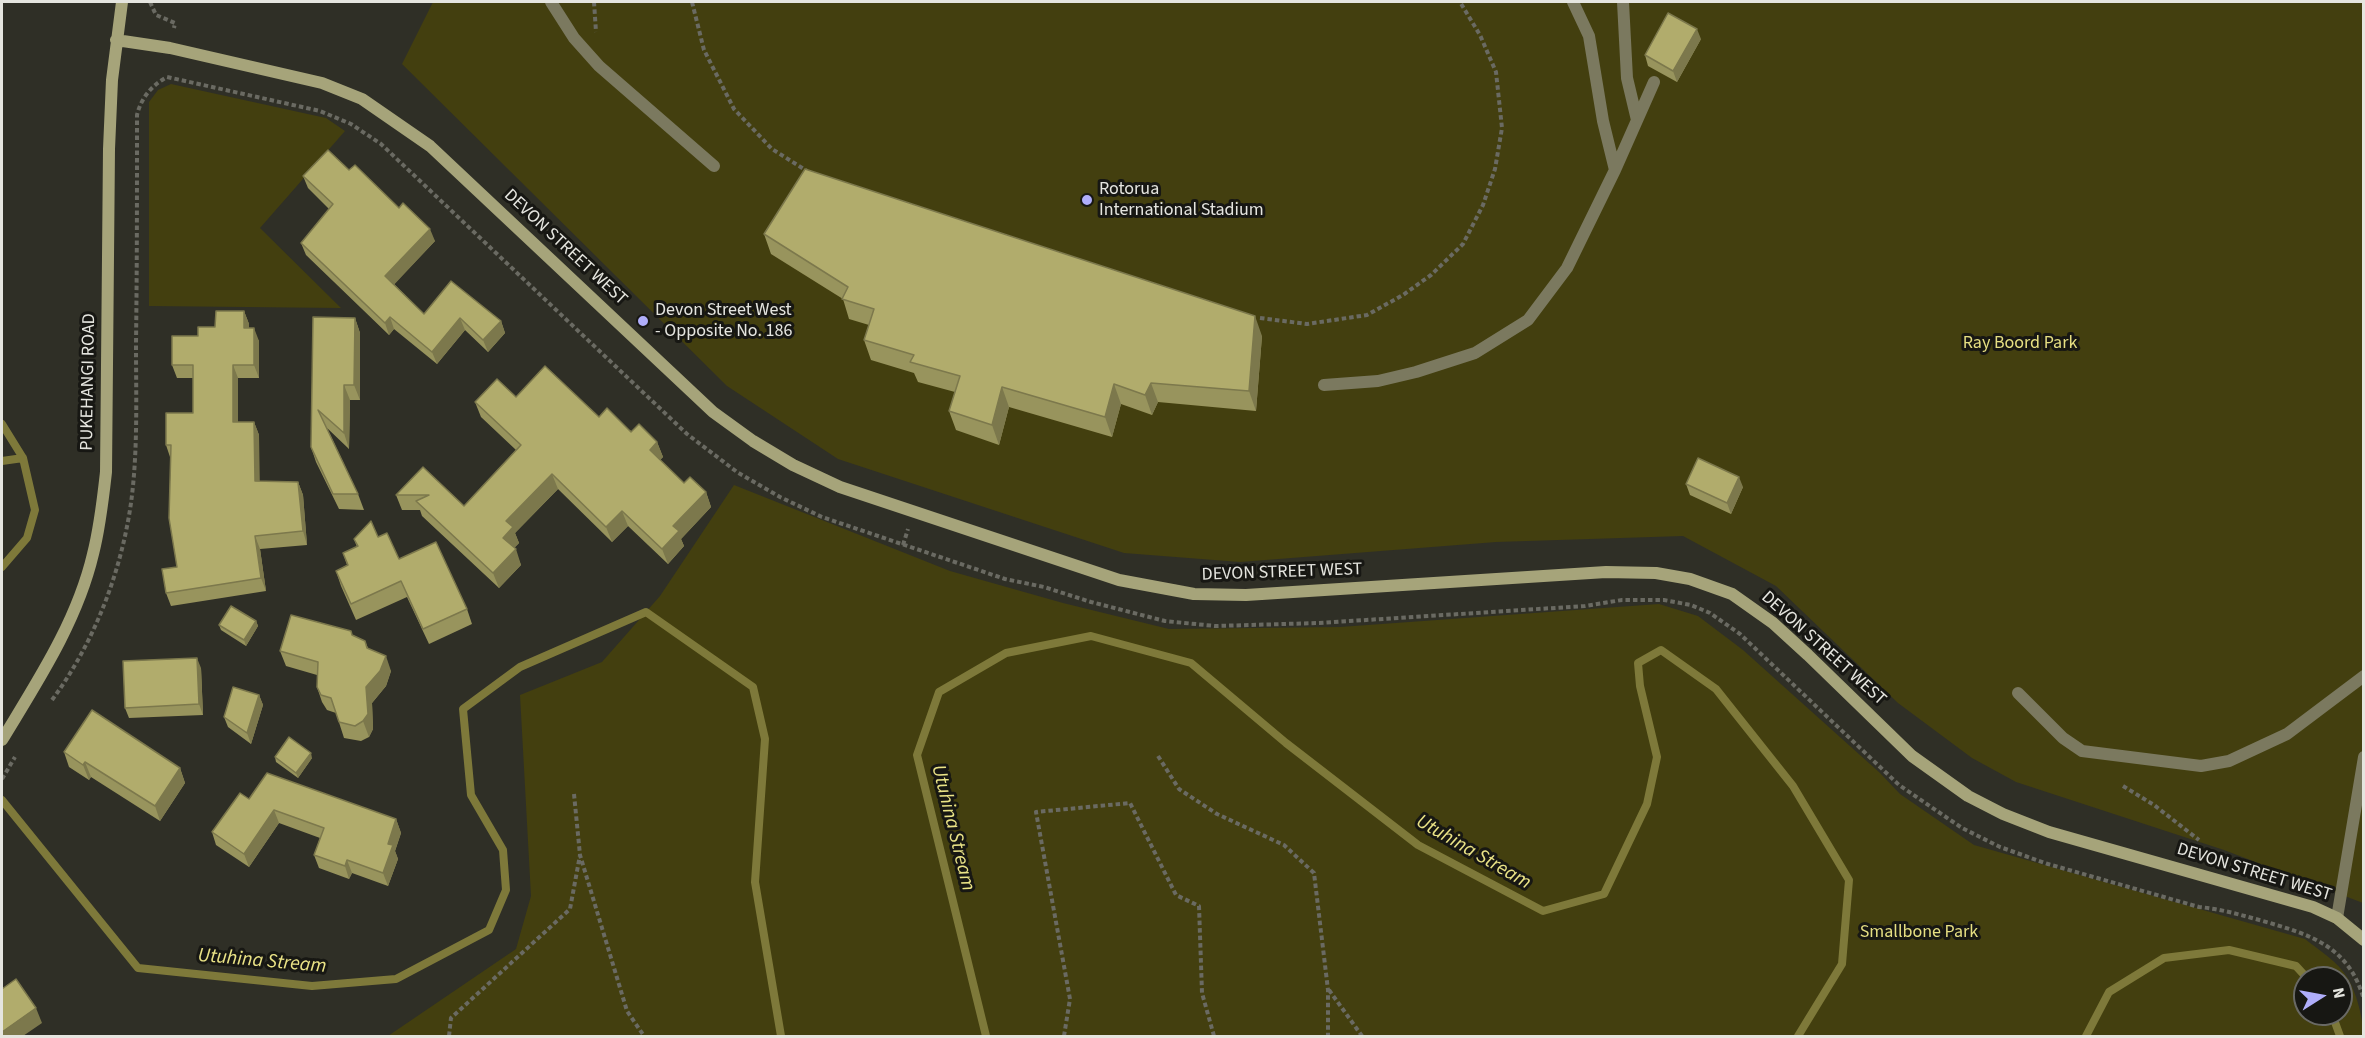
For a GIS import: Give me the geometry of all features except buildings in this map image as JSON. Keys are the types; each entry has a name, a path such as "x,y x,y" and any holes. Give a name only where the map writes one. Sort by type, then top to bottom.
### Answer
{"main road":[{"name":"PUKEHANGI ROAD","path":"2,740 66,628 89,567 101,517 106,472 110,149 116,40 122,2"},
{"name":"DEVON STREET WEST","path":"116,40 170,48 322,83 362,99 430,146 712,412 753,441 793,465 840,487 1119,580 1194,594 1246,595 1606,572 1656,573 1690,579 1732,594 1773,623 1912,756 1968,796 2003,814 2049,832 2313,908 2337,918 2364,940"}],"lane":[{"path":"551,2 574,38 599,66 714,166"},
{"path":"1573,2 1589,36 1603,121 1615,170"},
{"path":"1623,2 1627,78 1637,120"},
{"path":"1324,385 1378,381 1416,372 1475,353 1528,320 1567,268 1615,170 1654,81"},
{"path":"2018,693 2063,738 2082,751 2201,766 2229,761 2287,734 2364,676"},
{"path":"2337,918 2364,757"}],"path":[{"path":"150,2 156,15 175,23 174,28"},
{"path":"693,2 692,7 704,50 734,109 772,149 810,173"},
{"path":"1260,318 1307,324 1367,315 1431,275 1463,244 1483,205 1495,169 1503,128 1496,72 1480,35 1460,2"},
{"path":"182,80 183,73"},
{"path":"903,545 906,534"},
{"path":"1200,625 1201,615"},
{"path":"1158,756 1179,789 1217,814 1284,845 1314,873 1328,990 1328,1036"},
{"path":"2123,786 2154,805 2199,840"},
{"path":"574,794 580,855 627,1011 644,1036"},
{"path":"1064,1036 1070,999 1036,812 1130,803 1176,895 1199,906 1202,993 1214,1036"},
{"path":"449,1036 451,1017 570,909 580,855"},
{"path":"1328,990 1362,1036"}],"green space":[{"name":"Ray Boord Park","path":"433,2 2363,2 2363,903 2224,850 2016,782 1972,758 1898,703 1776,586 1683,536 1496,542 1240,562 1124,553 838,459 727,386 402,64"},
{"path":"171,84 326,118 345,131 260,228 341,308 149,306 149,102 158,90"},
{"name":"Smallbone Park","path":"734,485 950,571 1063,603 1169,629 1340,627 1659,604 1698,616 1743,650 1880,773 1900,794 1974,845 2305,939 2338,966 2293,966 2293,1026 2353,1026 2353,990 2359,1006 2363,1036 388,1036 516,949 531,896 520,695 602,662 660,596"}],"waterway":[{"name":"Utuhina Stream","path":"2,424 23,458 35,510 27,538 2,567"},
{"path":"2,461 23,458"},
{"name":"Utuhina Stream","path":"2,800 138,968 312,986 396,979 489,930 506,890 503,850 471,795 463,709 520,667 646,612 753,687 765,739 755,882 781,1036"},
{"name":"Utuhina Stream","path":"986,1036 917,755 939,692 1006,653 1091,636 1191,663 1286,743 1418,845 1543,911 1604,894 1647,804 1657,757 1640,686 1638,663 1661,650 1716,689 1793,786 1849,880 1842,964 1798,1036"},
{"name":"Utuhina Stream","path":"2086,1036 2109,992 2164,958 2229,950 2296,966"},
{"name":"Utuhina Stream","path":"2336,1026 2340,1036"}],"place":[{"name":"Rotorua International Stadium","path":"1087,200"},
{"name":"Devon Street West - Opposite No. 186","path":"643,321"}]}
